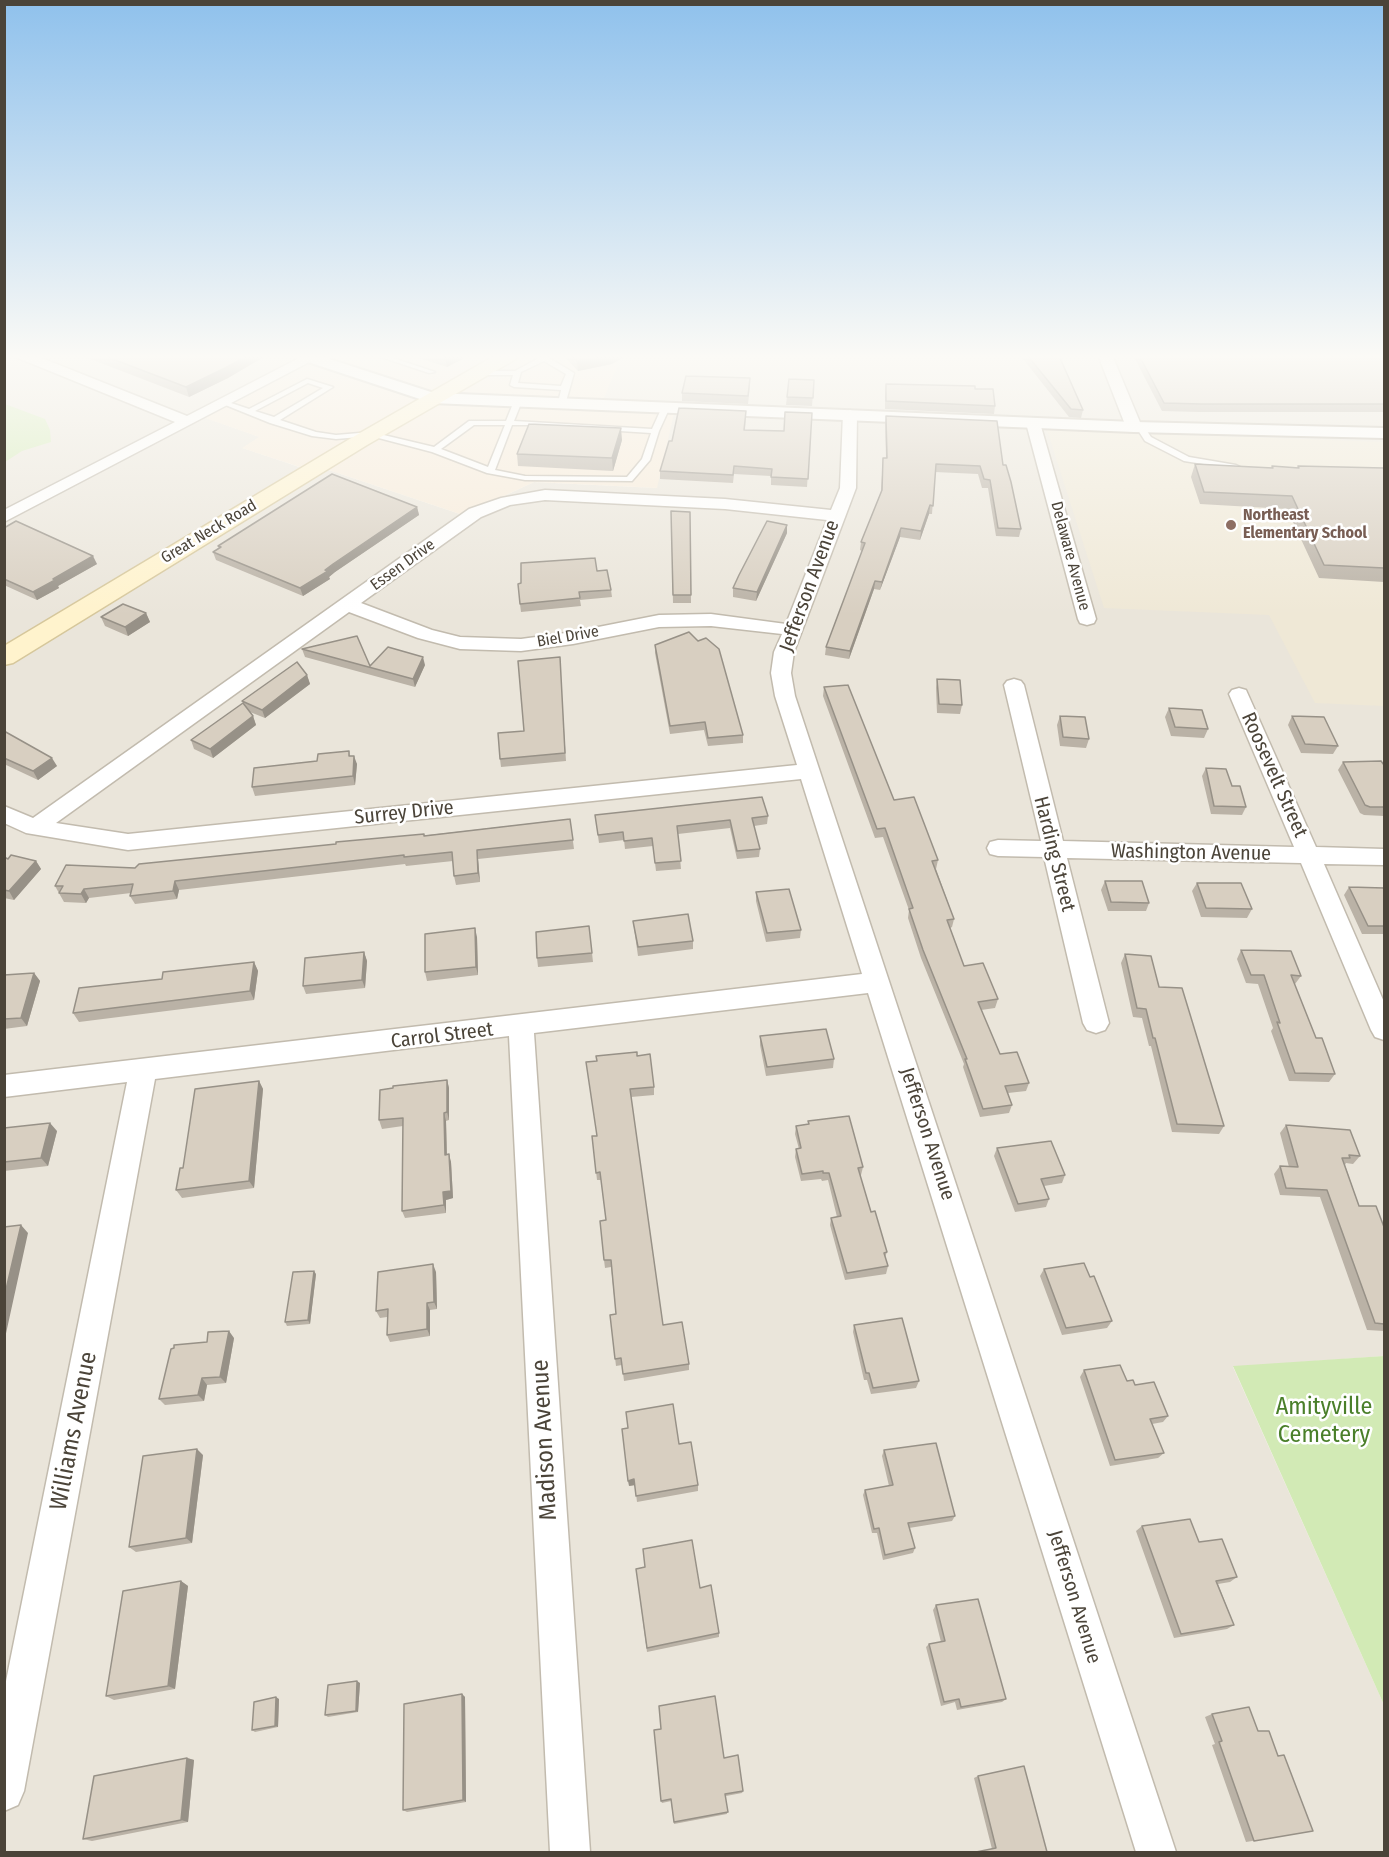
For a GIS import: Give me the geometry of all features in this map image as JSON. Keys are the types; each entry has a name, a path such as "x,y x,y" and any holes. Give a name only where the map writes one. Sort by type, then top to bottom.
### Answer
{"main road":[{"name":"Great Neck Road","path":"4,657 358,442"}],"street":[{"path":"4,517 147,442"},
{"name":"Jefferson Avenue","path":"849,442 848,488 784,652 781,673 784,696 878,982 1156,1852"},
{"name":"Delaware Avenue","path":"1038,442 1087,620"},
{"name":"Essen Drive","path":"34,828 475,513 507,501 545,495 725,504 836,516"},
{"name":"Biel Drive","path":"348,604 425,634 460,643 521,645 573,639 621,627 659,621 711,620 793,630"},
{"name":"Harding Street","path":"1014,685 1052,850 1096,1023"},
{"name":"Roosevelt Street","path":"1239,694 1384,1030"},
{"name":"Surrey Drive","path":"4,813 34,828 128,842 808,771"},
{"name":"Washington Avenue","path":"998,848 1384,857"},
{"name":"Carrol Street","path":"4,1086 521,1027 878,982"},
{"name":"Madison Avenue","path":"521,1027 570,1852"},
{"name":"Williams Avenue","path":"4,1791 143,1070"}],"lane":[{"path":"325,442 331,446 331,458"},
{"path":"402,442 435,450 490,471 525,478 629,479 646,460 652,442"},
{"path":"435,450 446,442"},
{"path":"490,471 502,442"},
{"path":"1153,442 1187,459 1226,467 1250,468"}],"shaded area":[{"path":"5,442 253,442 243,448 305,469 314,465 463,515 534,482 657,488 625,442 1384,442 1384,1356 1233,1367 1384,1705 1384,1852 5,1852"},
{"path":"252,442 668,442 657,488 534,482 463,515 314,465 306,469 242,448"},
{"name":"Northeast Elementary School","path":"1051,442 1384,442 1384,706 1315,703 1269,615 1104,608"}],"green space":[{"path":"5,442 51,442 22,451 5,462"},
{"name":"Amityville Cemetery","path":"1384,1356 1384,1705 1233,1366"}],"building":[{"path":"522,442 617,442 612,458 517,454"},
{"path":"669,442 810,442 808,479 771,477 772,469 734,466 733,475 660,471"},
{"path":"887,442 1000,442 1003,465 1006,465 1011,482 1021,529 998,528 990,480 984,479 980,466 936,464 933,506 930,505 921,531 901,528 882,582 875,581 850,651 826,647 865,543 861,542 882,490 883,458 887,458"},
{"path":"1195,464 1273,468 1272,466 1384,468 1384,568 1324,565 1292,496 1204,492"},
{"path":"332,474 417,507 325,570 328,571 300,588 213,552 221,547 218,546"},
{"path":"671,511 690,512 691,595 673,595"},
{"path":"16,521 93,556 33,592 4,579 4,528"},
{"path":"767,521 787,525 757,592 733,588 739,575"},
{"path":"595,558 597,571 607,570 611,590 579,592 580,598 520,604 518,584 521,583 521,563"},
{"path":"123,604 146,613 125,627 101,617"},
{"path":"689,632 698,641 706,638 719,649 743,735 708,738 705,722 670,726 655,645"},
{"path":"357,636 370,666 388,647 423,657 413,679 302,649"},
{"path":"560,657 565,753 500,759 498,733 524,731 518,661"},
{"path":"297,662 307,675 262,710 242,701"},
{"path":"937,679 960,680 962,705 939,704"},
{"path":"848,685 894,800 914,797 938,860 932,861 954,919 947,920 964,966 983,963 998,999 978,1002 1000,1054 1017,1052 1029,1083 1005,1086 1012,1105 983,1109 965,1059 967,1059 923,950 909,909 913,908 885,828 877,829 824,687"},
{"path":"243,703 253,716 210,749 191,740"},
{"path":"1169,708 1202,710 1208,729 1175,727"},
{"path":"1060,716 1085,717 1089,739 1063,737"},
{"path":"1292,716 1324,717 1338,746 1305,744"},
{"path":"4,731 52,758 33,771 4,758"},
{"path":"349,751 349,756 354,756 353,776 252,787 254,768 317,761 318,754"},
{"path":"1381,761 1384,765 1384,807 1370,807 1365,805 1343,762"},
{"path":"1206,768 1226,769 1232,786 1240,786 1246,807 1214,806"},
{"path":"762,797 768,816 752,818 760,849 737,851 730,820 677,826 681,861 655,863 652,838 624,841 623,832 598,835 595,815"},
{"path":"570,819 573,840 477,850 478,873 454,876 452,852 404,857 404,855 175,881 173,891 130,896 133,884 84,889 81,894 59,893 63,886 55,886 66,865 135,868 139,864"},
{"path":"11,855 36,861 9,891 4,890 4,857 8,859"},
{"path":"1105,881 1142,881 1149,903 1111,902"},
{"path":"1197,883 1241,883 1252,909 1206,908"},
{"path":"1349,887 1384,888 1384,926 1368,926"},
{"path":"789,889 801,930 767,933 756,892"},
{"path":"688,914 693,941 638,947 633,921"},
{"path":"589,926 592,953 537,958 536,932"},
{"path":"475,928 476,967 425,972 425,934"},
{"path":"1241,950 1291,951 1301,976 1291,975 1316,1038 1322,1038 1335,1074 1295,1073 1264,975 1251,975"},
{"path":"364,952 362,980 303,986 305,958"},
{"path":"1125,954 1151,956 1159,987 1182,988 1224,1126 1177,1124 1146,1009 1137,1008"},
{"path":"254,962 250,991 73,1013 79,988 162,979 163,972"},
{"path":"34,973 21,1018 4,1019 4,975"},
{"path":"826,1029 834,1059 767,1067 760,1036"},
{"path":"637,1052 637,1056 650,1054 654,1087 630,1089 663,1325 682,1322 689,1364 623,1374 621,1358 615,1359 610,1315 616,1314 611,1260 604,1260 600,1221 606,1220 600,1172 596,1173 592,1136 597,1136 586,1062 597,1061 596,1056"},
{"path":"447,1080 447,1112 444,1113 445,1155 449,1154 451,1191 443,1192 444,1205 402,1211 403,1118 379,1120 380,1090 393,1088 393,1086"},
{"path":"259,1081 249,1181 176,1190 180,1168 183,1168 195,1089"},
{"path":"849,1116 863,1167 858,1168 871,1212 875,1211 887,1252 884,1253 888,1266 847,1273 831,1218 841,1216 829,1173 823,1173 823,1171 802,1174 796,1149 801,1148 796,1126 809,1124 808,1121"},
{"path":"50,1123 41,1158 4,1162 4,1128"},
{"path":"1286,1125 1350,1130 1360,1156 1349,1155 1350,1158 1342,1158 1359,1206 1376,1206 1384,1227 1384,1324 1375,1323 1327,1190 1286,1188 1280,1166 1298,1167"},
{"path":"1051,1141 1065,1175 1041,1179 1049,1199 1018,1204 997,1148"},
{"path":"21,1225 4,1298 4,1227"},
{"path":"1084,1263 1090,1277 1094,1276 1112,1321 1066,1328 1044,1269"},
{"path":"433,1264 434,1302 427,1303 427,1329 387,1335 388,1309 376,1311 378,1272"},
{"path":"314,1271 308,1320 285,1322 293,1272"},
{"path":"902,1318 919,1381 873,1388 869,1373 866,1373 854,1325"},
{"path":"229,1331 220,1377 202,1378 198,1395 159,1399 171,1349 174,1345 207,1342 208,1332"},
{"path":"1120,1365 1127,1381 1133,1380 1135,1385 1154,1382 1168,1416 1150,1419 1164,1453 1115,1460 1084,1370"},
{"path":"673,1404 679,1444 691,1442 698,1485 636,1496 634,1479 628,1481 622,1429 628,1428 626,1412"},
{"path":"936,1443 955,1516 908,1523 915,1548 885,1555 879,1528 874,1529 865,1490 893,1485 884,1450"},
{"path":"197,1449 186,1538 129,1547 143,1456"},
{"path":"1190,1519 1199,1542 1222,1539 1237,1577 1216,1581 1234,1625 1181,1634 1142,1526"},
{"path":"692,1540 700,1588 711,1585 719,1633 647,1648 636,1569 645,1567 643,1549"},
{"path":"181,1581 168,1686 106,1696 123,1591"},
{"path":"978,1599 1006,1699 961,1707 959,1699 944,1702 929,1644 945,1641 936,1605"},
{"path":"357,1681 356,1711 325,1715 328,1685"},
{"path":"462,1694 463,1800 403,1810 404,1704"},
{"path":"715,1696 724,1758 738,1755 743,1791 725,1794 728,1812 674,1822 671,1799 661,1801 654,1730 661,1729 659,1706"},
{"path":"276,1697 275,1726 252,1730 254,1702"},
{"path":"1249,1707 1258,1731 1269,1731 1278,1756 1284,1755 1313,1831 1254,1841 1219,1742 1222,1741 1212,1714"},
{"path":"187,1758 181,1820 83,1839 94,1776"},
{"path":"1024,1766 1047,1852 976,1852 996,1848 978,1776"}],"place":[{"name":"Northeast Elementary School","path":"1231,525"}]}
